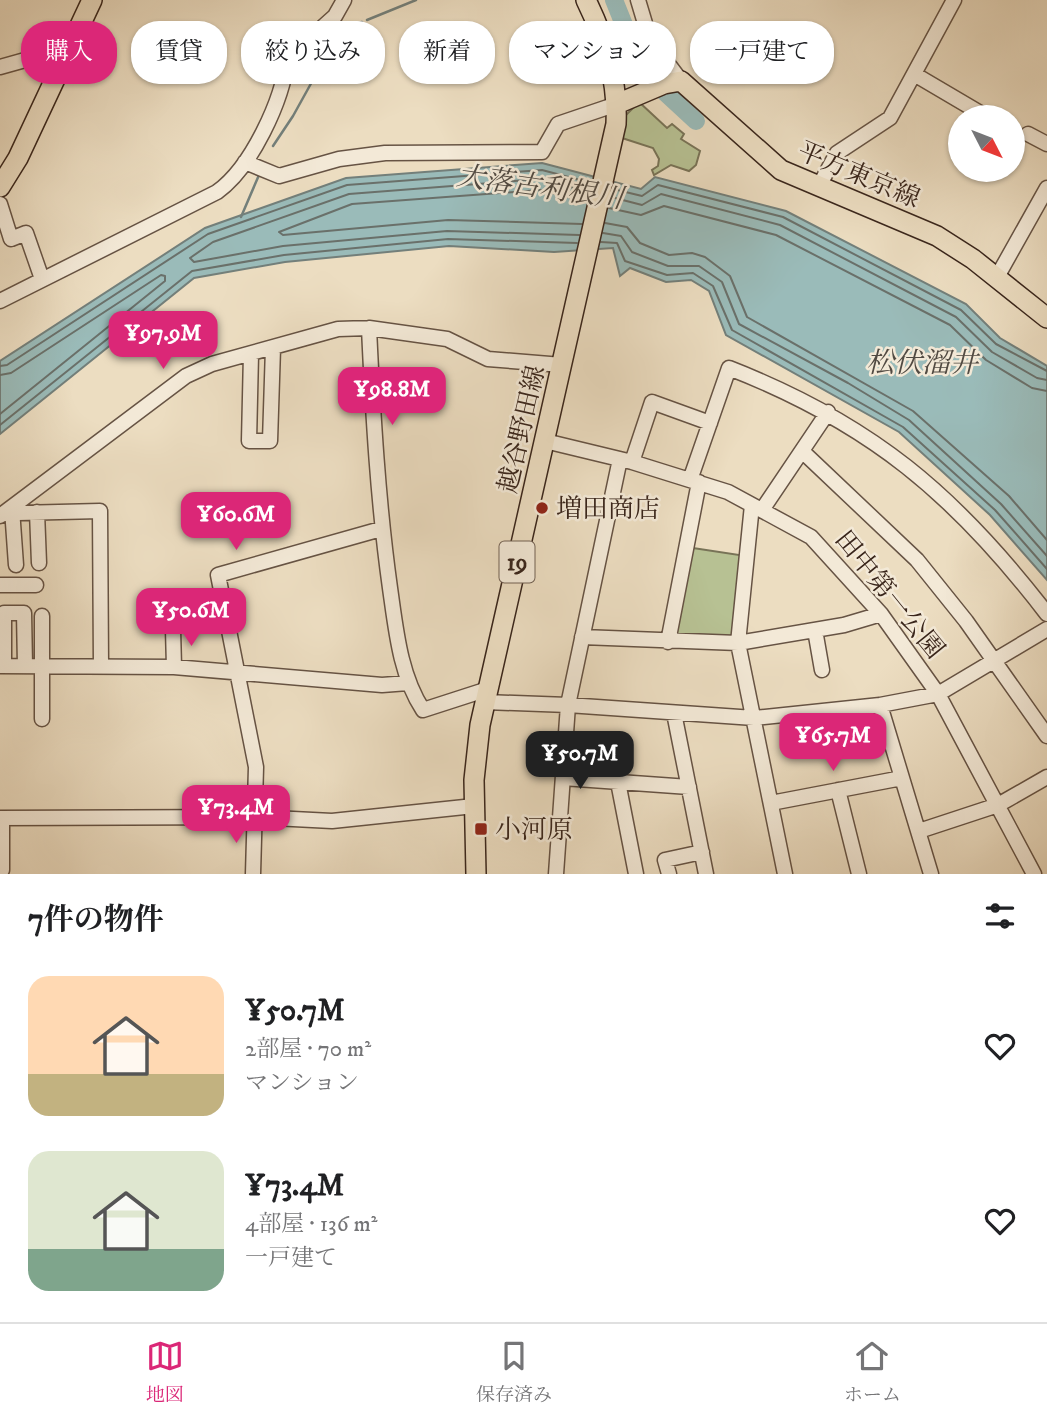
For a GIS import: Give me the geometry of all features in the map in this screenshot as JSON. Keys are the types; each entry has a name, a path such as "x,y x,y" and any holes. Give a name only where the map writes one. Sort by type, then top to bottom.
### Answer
{"main road":[{"path":"82,21 92,0"},
{"name":"越谷野田線","path":"476,874 476,748 617,124 617,104 604,39 586,0"},
{"path":"3,176 50,84"},
{"path":"617,104 664,85"},
{"name":"平方東京線","path":"664,85 707,101 775,167 937,236 997,277 1047,318"}],"street":[{"path":"0,301 217,192 234,180 283,90 287,59 335,16 344,0"},
{"path":"638,0 664,85"},
{"path":"819,186 838,153 890,118 954,0"},
{"path":"0,66 21,60"},
{"path":"914,74 967,105"},
{"path":"245,162 279,176 340,159 384,153 542,152 558,124 617,104"},
{"path":"1028,134 1047,144"},
{"path":"997,277 1047,188"},
{"path":"0,204 11,239 26,233 42,279"},
{"path":"6,513 186,376 212,364 338,329 369,328 447,339 488,359 562,365"},
{"path":"369,328 382,529 394,613 408,683 423,710 486,696 754,719 880,705 938,694 1047,629"},
{"path":"251,354 249,441 270,441 273,348"},
{"path":"668,642 694,481 729,368 780,388 828,412 893,454 937,489 1047,614"},
{"path":"556,874 568,705 582,637 626,461 652,402 710,423"},
{"path":"785,874 738,643 757,507 802,451 828,412"},
{"name":"田中第一公園","path":"545,441 626,461 728,492 811,537 881,614 938,694 1032,874"},
{"path":"802,451 917,560 966,621 1047,736"},
{"path":"6,513 100,510 101,667"},
{"path":"37,512 39,563"},
{"path":"6,513 16,565"},
{"path":"253,874 254,755 235,671 218,575 382,529"},
{"path":"0,585 36,585"},
{"path":"25,666 24,613 4,613 2,666 174,667 382,685 408,683"},
{"path":"582,637 738,643 815,630 881,614"},
{"path":"42,616 42,719"},
{"path":"173,629 174,667"},
{"path":"815,630 822,670"},
{"path":"880,705 931,874"},
{"path":"674,713 706,874"},
{"path":"919,831 998,805 1047,777"},
{"path":"563,778 689,787"},
{"path":"771,803 902,778"},
{"path":"618,782 636,874"},
{"path":"838,790 859,874"},
{"path":"2,870 1,818 254,817 332,821 474,806"},
{"path":"669,874 666,860 702,852"},
{"path":"1032,874 1047,871"}],"green space":[{"path":"639,102 667,128 672,124 684,134 681,139 700,151 696,165 689,171 671,165 654,175 652,170 658,166 659,159 653,148 622,138 626,115"},
{"path":"693,548 746,556 738,640 674,636"}],"water":[{"path":"542,163 641,189 655,177 786,211 966,304 1000,338 1047,366 1047,580 990,515 899,432 726,335 709,291 691,280 666,282 630,268 620,276 613,248 554,252 449,246 285,262 194,278 0,434 0,361 205,228 346,178"}],"waterway":[{"path":"367,20 416,0"},
{"path":"614,0 643,72 696,121"},
{"path":"273,146 311,84"},
{"path":"241,217 259,175"}],"place":[{"name":"増田商店","path":"542,508"},
{"name":"小河原","path":"481,829"}],"water label":[{"name":"大落古利根川","path":"540,186"},
{"name":"松伏溜井","path":"922,362"}]}
